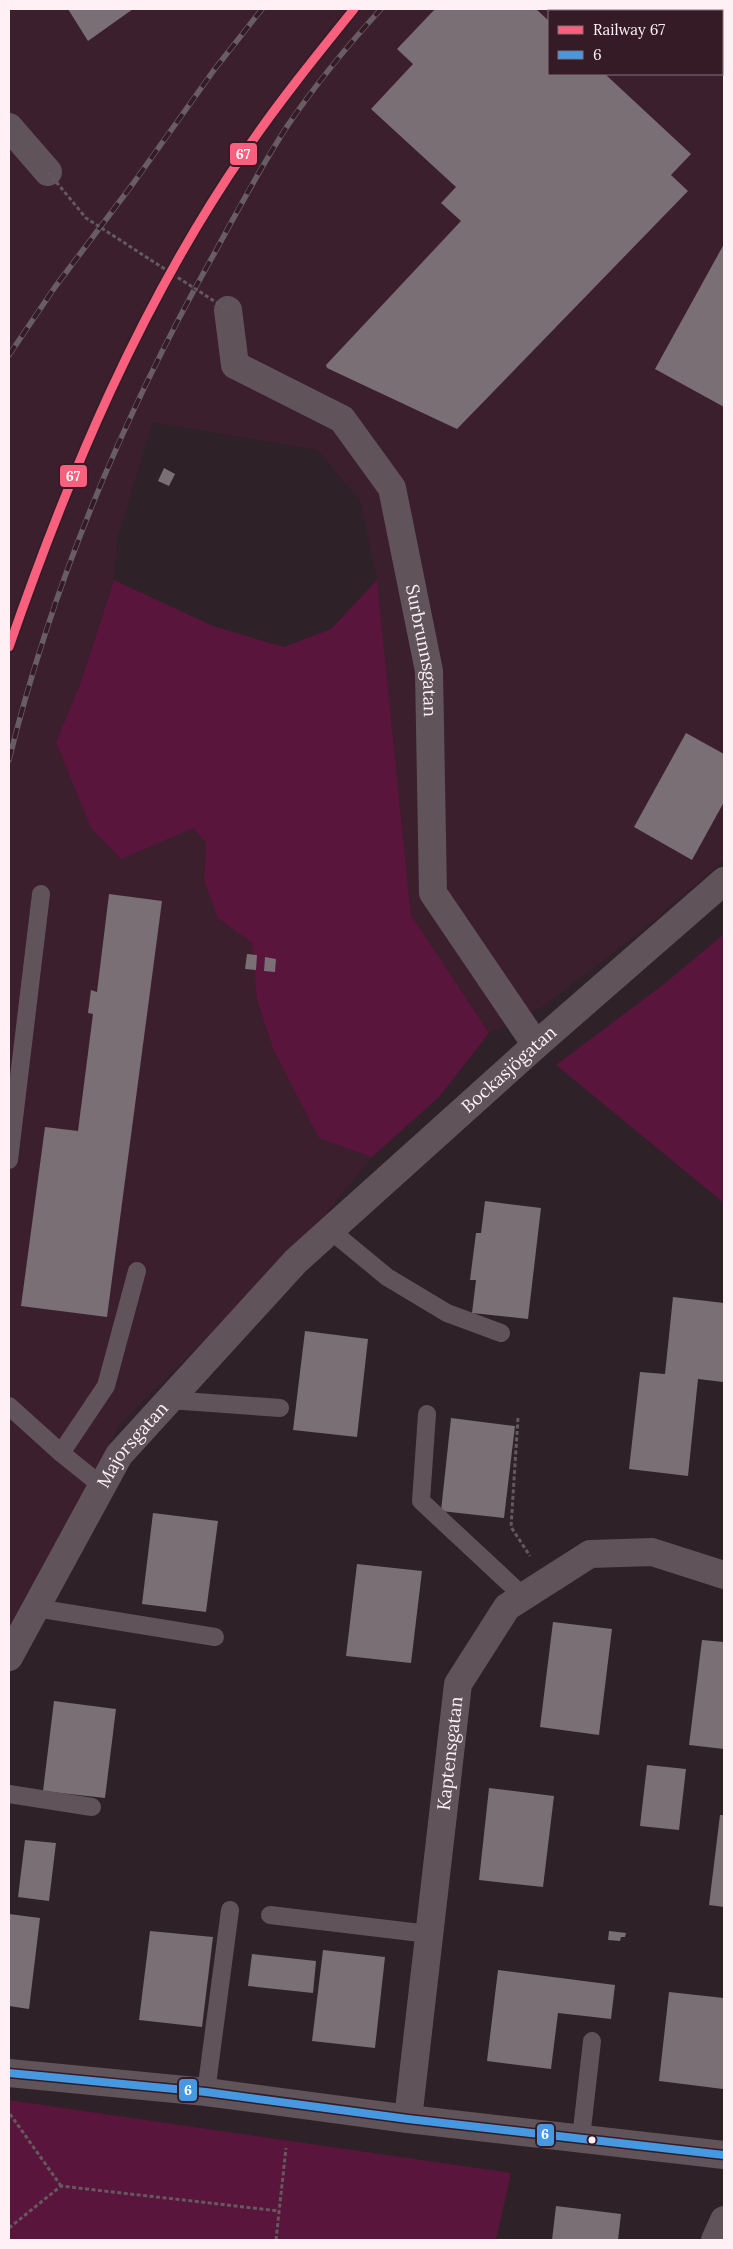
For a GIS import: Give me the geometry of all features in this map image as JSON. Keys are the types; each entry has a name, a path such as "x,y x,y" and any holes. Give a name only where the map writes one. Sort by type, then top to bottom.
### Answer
{"street":[{"path":"9,127 48,172"},
{"name":"Surbrunnsgatan","path":"228,310 236,365 342,419 392,488 429,671 433,893 536,1045"},
{"name":"Bockasjögatan","path":"296,1261 536,1045 724,881"},
{"name":"Majorsgatan","path":"9,1656 119,1455 296,1261"},
{"name":"Kaptensgatan","path":"408,2119 458,1684 507,1607 590,1554 652,1552 724,1575"},
{"path":"9,2072 206,2092 408,2119 724,2155"},
{"path":"715,2240 724,2220"}],"lane":[{"path":"9,1160 41,894"},
{"path":"330,1230 387,1277 440,1309 502,1333"},
{"path":"61,1453 106,1386 137,1271"},
{"path":"169,1400 280,1408"},
{"path":"9,1406 61,1453 102,1486"},
{"path":"426,1414 421,1501 523,1596"},
{"path":"36,1608 215,1637"},
{"path":"9,1794 92,1807"},
{"path":"206,2092 230,1910"},
{"path":"270,1915 428,1934"},
{"path":"581,2138 592,2041"}],"path":[{"path":"48,172 86,218 228,310"},
{"path":"518,1418 511,1527 548,1581"},
{"path":"10,2114 61,2186"},
{"path":"276,2240 286,2148"},
{"path":"9,2228 61,2186 279,2211"}],"shaded area":[{"path":"9,9 724,9 724,860 640,932 541,1008 489,1033 411,915 377,580 360,500 317,450 153,422 117,540 114,580 80,684 56,742 193,828 206,843 204,880 218,918 252,943 257,1000 273,1049 319,1137 372,1157 307,1237 120,1424 9,1627"},
{"path":"114,580 213,626 284,647 331,629 377,580 411,915 489,1033 439,1097 372,1157 319,1138 273,1049 257,1000 252,943 218,918 204,880 206,843 193,828 121,859 91,828 56,742 80,684"},
{"path":"724,934 724,1203 556,1065 664,984"},
{"path":"9,2100 511,2173 496,2240 9,2240"}],"building":[{"path":"68,9 133,9 88,41"},
{"path":"435,9 536,9 548,20 548,75 606,75 691,154 671,175 688,191 457,429 327,368 326,365 461,221 441,203 456,187 371,109 413,64 397,49"},
{"path":"724,244 724,407 655,369"},
{"path":"164,468 175,474 169,486 158,481"},
{"path":"686,733 724,754 724,802 692,860 634,827"},
{"path":"109,894 162,901 107,1317 21,1306 45,1127 78,1131 93,1014 88,1013 91,990 97,992"},
{"path":"247,954 257,955 256,970 245,969"},
{"path":"265,957 276,959 275,972 264,971"},
{"path":"485,1201 541,1208 528,1319 472,1313 476,1280 470,1280 476,1233 481,1233"},
{"path":"673,1297 724,1303 723,1382 698,1379 688,1476 629,1469 640,1372 665,1374"},
{"path":"305,1331 368,1339 357,1437 293,1430"},
{"path":"451,1418 515,1426 504,1518 441,1511"},
{"path":"153,1513 218,1521 206,1612 142,1604"},
{"path":"357,1564 422,1571 411,1663 346,1656"},
{"path":"553,1622 612,1629 599,1735 540,1727"},
{"path":"702,1640 724,1642 724,1749 689,1745"},
{"path":"54,1701 116,1709 105,1798 43,1791"},
{"path":"647,1765 686,1769 679,1830 640,1826"},
{"path":"489,1788 554,1796 543,1887 479,1880"},
{"path":"720,1815 724,1815 724,1907 709,1905"},
{"path":"25,1840 56,1843 49,1901 18,1897"},
{"path":"9,1914 40,1918 29,2009 9,2006"},
{"path":"150,1931 213,1937 202,2027 139,2020"},
{"path":"609,1931 626,1933 625,1937 621,1937 620,1941 608,1940"},
{"path":"323,1950 385,1957 375,2048 312,2041"},
{"path":"252,1954 316,1961 313,1993 248,1986"},
{"path":"498,1970 615,1985 611,2019 558,2013 551,2069 487,2061"},
{"path":"669,1992 724,1998 723,2089 659,2081"},
{"path":"556,2206 621,2214 618,2240 552,2240"}],"railway":[{"path":"9,355 55,287 132,185 214,70 262,9"},
{"path":"9,760 47,628 69,564 121,437 150,376 181,314 278,141 321,80 381,9"}],"rail line":[{"name":"67","path":"9,647 56,518 82,455 140,330 172,270 207,211 257,134 354,9"}],"transit line":[{"name":"6","path":"9,2073 206,2092 408,2119 724,2155"}]}
